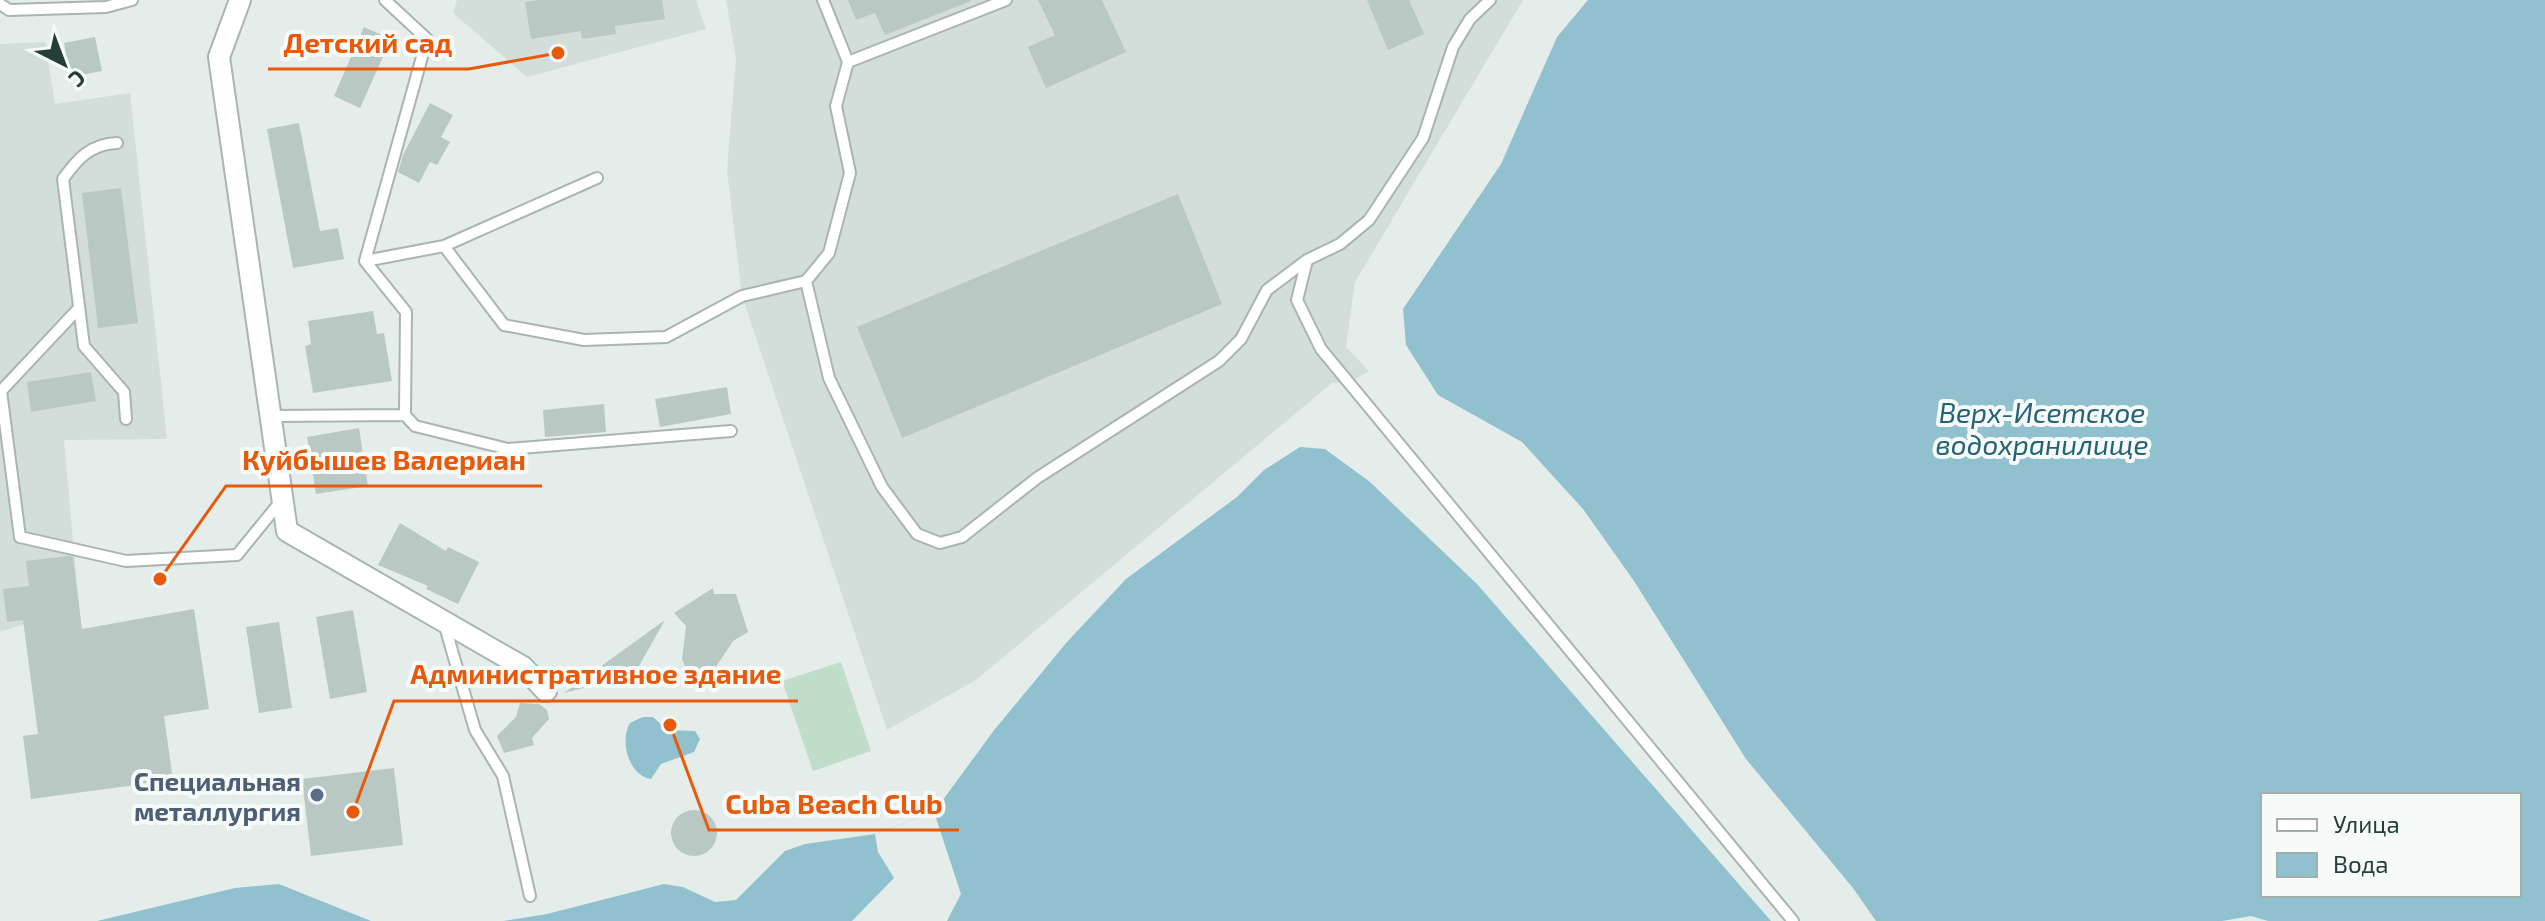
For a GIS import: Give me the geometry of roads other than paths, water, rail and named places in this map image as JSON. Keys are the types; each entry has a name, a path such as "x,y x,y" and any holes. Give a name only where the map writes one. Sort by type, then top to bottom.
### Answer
{"street":[{"path":"240,0 219,57 287,531 523,667 546,691"}],"lane":[{"path":"0,4 9,10 106,7 132,0"},
{"path":"365,261 427,39 385,0"},
{"path":"444,246 504,325 584,340 666,337 742,296 806,281 829,253 850,173 836,106 848,62 823,0"},
{"path":"848,62 1006,0"},
{"path":"806,281 829,378 882,487 917,534 940,543 962,537 1037,478 1219,361 1241,339 1267,290 1307,260 1340,244 1369,220 1423,138 1453,47 1470,19 1490,0"},
{"path":"117,143 98,143 77,160 63,179 84,346 124,392 126,419"},
{"path":"365,261 444,246 597,178"},
{"path":"1307,260 1297,300 1321,349 1793,921"},
{"path":"365,261 406,312 405,415 415,426 508,449 731,431"},
{"path":"79,308 1,391 20,537 126,561 237,555 283,500"},
{"path":"270,416 405,415"},
{"path":"443,621 475,730 503,776 530,896"}],"water":[{"name":"Верх-Исетское водохранилище","path":"1588,0 2545,0 2545,921 2268,921 2251,916 2222,921 1876,921 1853,888 1746,759 1634,581 1583,509 1522,442 1438,395 1406,345 1403,309 1501,164 1557,37"},
{"path":"1300,447 1325,449 1370,482 1477,584 1771,921 503,921 547,914 664,884 683,887 715,902 736,900 785,851 805,844 875,834 934,812 995,729 1067,642 1126,579 1237,497 1264,470"},
{"path":"643,717 653,717 667,730 695,731 700,739 694,752 661,764 651,779 637,772 626,748 630,723"},
{"path":"279,884 371,921 97,921 235,888"}],"place":[{"name":"Детский сад","path":"558,53"},
{"name":"Куйбышев Валериан","path":"160,579"},
{"name":"Cuba Beach Club","path":"670,725"},
{"name":"Специальная металлургия","path":"317,795"},
{"name":"Административное здание","path":"353,812"}]}
